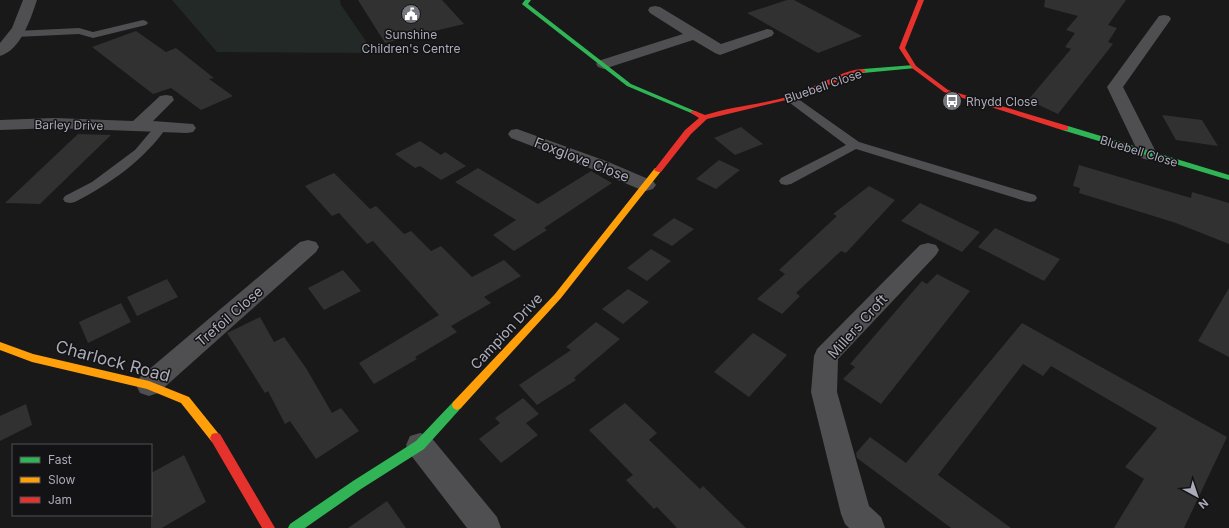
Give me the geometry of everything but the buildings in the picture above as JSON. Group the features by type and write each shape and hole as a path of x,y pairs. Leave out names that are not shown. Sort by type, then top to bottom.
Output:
{"street":[{"path":"0,51 10,43 21,26 30,0"},
{"path":"914,67 902,48 921,0"},
{"path":"527,2 629,85 704,118"},
{"path":"655,10 720,50 768,33"},
{"path":"1148,154 1114,87 1164,19"},
{"path":"604,64 695,34"},
{"name":"Bluebell Close","path":"704,118 723,111 790,98 857,72 914,67 946,91 1229,178"},
{"path":"138,126 166,100"},
{"name":"Campion Drive","path":"294,528 356,485 420,445 558,296 688,132 704,118"},
{"name":"Barley Drive","path":"0,125 54,123 187,128"},
{"name":"Foxglove Close","path":"517,134 599,165 646,185"},
{"name":"Trefoil Close","path":"149,385 308,248"},
{"name":"Millers Croft","path":"870,528 856,514 824,392 826,356 928,250"},
{"name":"Charlock Road","path":"0,346 32,358 149,385 185,400 214,434 269,528"},
{"path":"420,445 486,528"}],"lane":[{"path":"16,34 79,31 93,35 143,24"},
{"path":"790,98 855,145 1030,198"},
{"path":"70,199 97,185 139,153 161,127"},
{"path":"786,181 855,145"}],"shaded area":[{"path":"172,0 340,0 341,5 374,53 217,52"}],"traffic: fast":[{"path":"528,0 525,4 629,85 693,112"},
{"path":"863,71 914,67"},
{"path":"1065,128 1229,178"},
{"path":"294,528 357,485 420,445 457,405"}],"traffic: slow":[{"path":"457,405 558,296 658,170"},
{"path":"0,346 32,358 149,385 185,400 216,438"}],"traffic: jam":[{"path":"921,0 902,48 914,67 946,91 1065,128"},
{"path":"693,112 704,117 786,99 797,96 857,71 863,71"},
{"path":"658,170 688,132 704,117"},
{"path":"216,438 269,528"}],"place":[{"name":"Sunshine Children's Centre","path":"411,14"},
{"name":"Rhydd Close","path":"952,101"}]}
